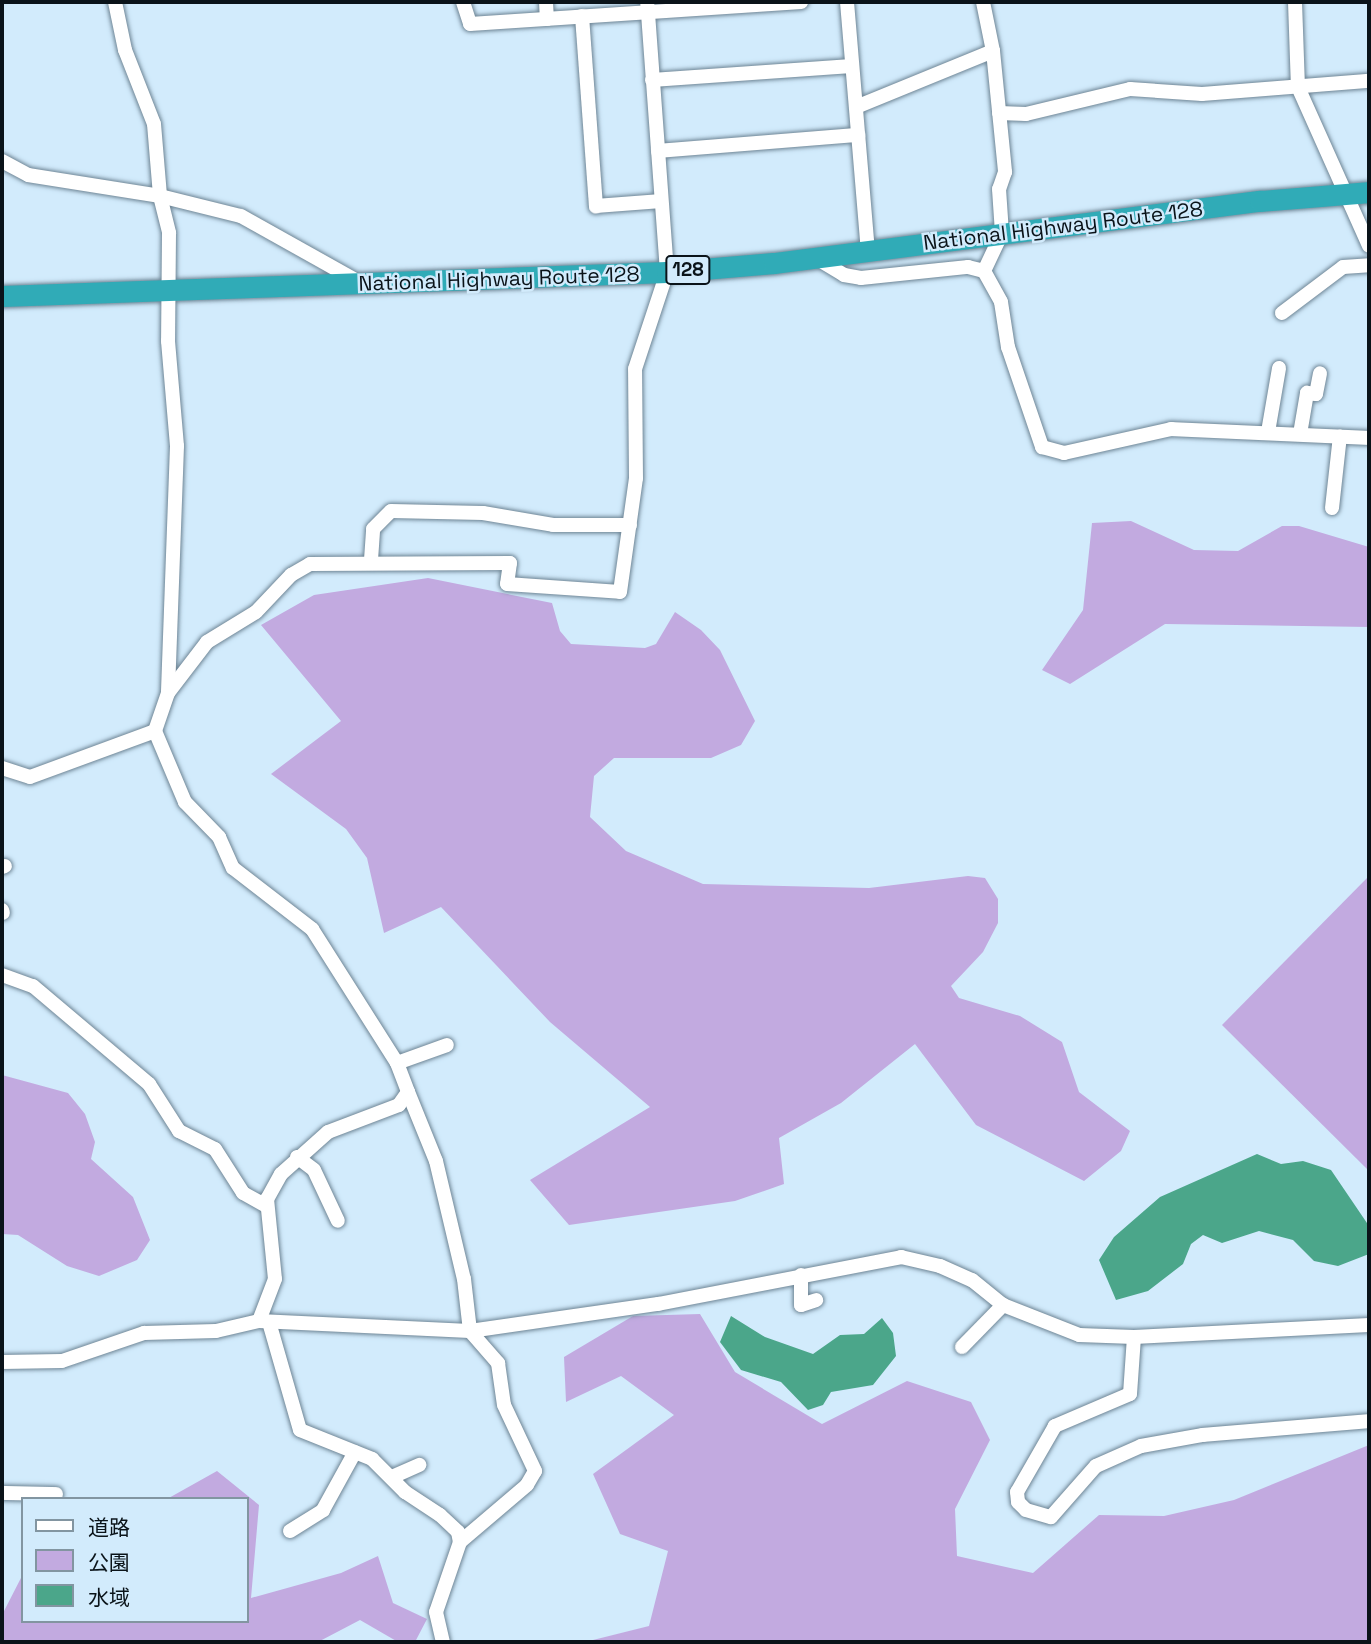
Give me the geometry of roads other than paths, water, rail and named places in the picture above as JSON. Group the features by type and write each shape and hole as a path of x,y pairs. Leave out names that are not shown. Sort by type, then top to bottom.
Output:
{"highway":[{"name":"National Highway Route 128","path":"2,296 667,272 816,258 1002,233 1369,192"}],"street":[{"path":"115,2 125,50 154,124 160,195 169,233 167,341 177,446 168,693 155,732 185,802 219,837 233,868 312,929 397,1063 436,1160 464,1279 470,1331 498,1363 504,1405 535,1471 527,1485 460,1542"},
{"path":"463,2 470,24 582,16 647,7 801,2"},
{"path":"546,2 547,19"},
{"path":"847,2 868,251"},
{"path":"983,2 993,51 1005,172 999,189 1002,233 984,271"},
{"path":"1295,2 1298,87 1369,246"},
{"path":"168,693 207,642 256,612 291,575 310,564 371,560 510,564 507,584 620,592 638,445 635,369 667,272 647,7"},
{"path":"582,16 596,205 662,201"},
{"path":"856,107 993,51"},
{"path":"652,80 852,66"},
{"path":"999,113 1026,114 1130,89 1202,94 1369,80"},
{"path":"658,151 858,135"},
{"path":"2,160 28,174 160,195 241,216 363,285"},
{"path":"816,258 844,275 860,278 968,267 984,271 1001,302 1009,347 1047,451 1064,453 1171,429 1369,438"},
{"path":"1282,313 1343,267 1369,265"},
{"path":"1268,432 1279,368"},
{"path":"1300,433 1307,393 1316,394 1320,373"},
{"path":"1332,508 1340,436"},
{"path":"371,560 373,529 391,511 483,513 553,525 630,524"},
{"path":"2,768 30,777 155,732"},
{"path":"2,975 33,986 149,1084 179,1130 215,1149 243,1193 266,1206"},
{"path":"397,1063 447,1045"},
{"path":"408,1092 399,1105 328,1132 281,1174 266,1206 275,1279 264,1322 300,1430 355,1452 392,1477 458,1532 460,1542 436,1612 443,1642"},
{"path":"297,1157 314,1170 338,1221"},
{"path":"2,1362 62,1361 144,1333 216,1331 264,1322 470,1331 605,1313 901,1257 940,1266 972,1280 1003,1305 1079,1335 1134,1337 1369,1325"},
{"path":"801,1275 801,1306 816,1300"},
{"path":"962,1347 1003,1305"},
{"path":"1134,1337 1130,1394 1055,1426 1017,1492 1018,1502 1026,1510 1051,1517 1096,1466 1141,1446 1203,1435 1369,1421"},
{"path":"290,1531 323,1510 355,1452"},
{"path":"392,1477 419,1465"},
{"path":"5,1498 56,1494"}],"water":[{"path":"1257,1154 1281,1164 1303,1161 1331,1170 1369,1226 1369,1254 1338,1266 1314,1261 1293,1240 1259,1231 1222,1243 1203,1235 1191,1244 1183,1264 1148,1291 1116,1300 1099,1260 1114,1237 1160,1197"},
{"path":"731,1316 765,1337 813,1354 840,1335 864,1334 882,1318 893,1333 896,1356 873,1385 831,1392 823,1405 808,1410 781,1382 741,1370 720,1342"}]}
